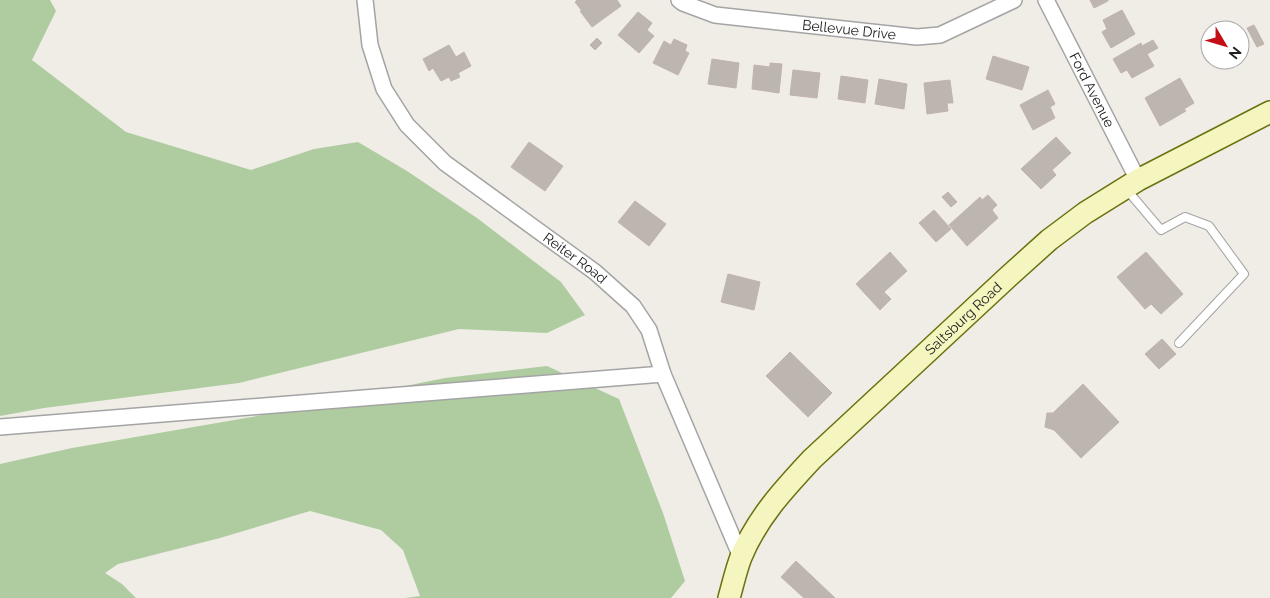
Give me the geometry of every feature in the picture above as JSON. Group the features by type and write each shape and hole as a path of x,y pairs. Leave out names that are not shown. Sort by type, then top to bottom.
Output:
{"main road":[{"name":"Saltsburg Road","path":"731,597 741,557 757,526 770,506 792,480 812,459 1049,240 1085,213 1132,184 1270,112"}],"street":[{"name":"Reiter Road","path":"365,0 370,44 384,89 407,125 445,163 595,272 633,306 649,330 663,374 741,557"},
{"name":"Bellevue Drive","path":"679,0 715,15 917,37 940,35 1014,0"},
{"name":"Ford Avenue","path":"1046,0 1132,184"},
{"path":"0,427 663,374"}],"lane":[{"path":"1132,184 1161,230 1185,217 1209,226 1244,274 1179,344"}],"green space":[{"path":"0,0 50,0 56,11 32,60 126,132 251,170 314,149 358,142 407,171 477,218 561,282 585,315 547,333 459,329 239,383 44,408 0,416"},
{"path":"547,366 619,399 663,513 685,581 671,598 405,598 420,596 403,550 381,530 310,511 220,538 118,564 105,573 122,584 136,598 0,598 0,464 72,448 257,416 445,378"}],"building":[{"path":"577,0 617,0 621,6 592,27 575,2"},
{"path":"1090,0 1108,0 1108,1 1094,8"},
{"path":"1122,10 1135,34 1111,48 1102,32 1107,29 1103,20"},
{"path":"638,12 652,23 647,30 654,36 639,53 618,35"},
{"path":"1254,25 1264,44 1257,47 1250,34 1250,27"},
{"path":"597,38 602,43 595,50 590,45"},
{"path":"674,39 687,45 685,51 689,53 678,75 653,63 664,41 671,45"},
{"path":"1153,40 1158,48 1147,54 1154,66 1132,78 1127,70 1121,73 1113,59 1141,43 1142,46"},
{"path":"449,45 456,57 464,52 471,66 458,73 460,77 451,81 449,77 441,81 433,68 429,71 423,59"},
{"path":"993,56 1029,67 1022,90 986,79"},
{"path":"712,59 739,63 736,88 708,84"},
{"path":"770,63 782,64 779,93 752,89 754,65 770,67"},
{"path":"793,70 820,73 817,98 790,95"},
{"path":"841,76 868,80 865,103 838,99"},
{"path":"1180,78 1194,103 1184,109 1186,111 1160,126 1145,98"},
{"path":"879,79 907,84 904,109 875,104"},
{"path":"950,80 953,103 947,103 948,111 927,114 924,83"},
{"path":"1048,90 1055,104 1050,107 1055,118 1033,130 1020,105"},
{"path":"1056,137 1071,153 1052,170 1056,175 1041,189 1021,169"},
{"path":"529,142 563,166 545,191 511,167"},
{"path":"948,192 957,202 951,207 942,197"},
{"path":"988,195 997,205 992,210 998,218 967,246 949,225 980,197 982,200"},
{"path":"635,201 666,224 649,246 618,222"},
{"path":"934,210 951,229 936,242 919,223"},
{"path":"890,252 907,271 884,292 891,299 880,310 856,284"},
{"path":"1146,252 1183,294 1161,314 1151,304 1145,309 1117,277"},
{"path":"728,274 760,282 754,310 721,302"},
{"path":"1162,339 1176,354 1159,369 1145,354"},
{"path":"790,352 832,393 808,417 766,376"},
{"path":"1083,384 1119,422 1081,458 1054,430 1045,427 1047,413 1053,413"},
{"path":"796,561 835,598 804,598 781,577"}]}
